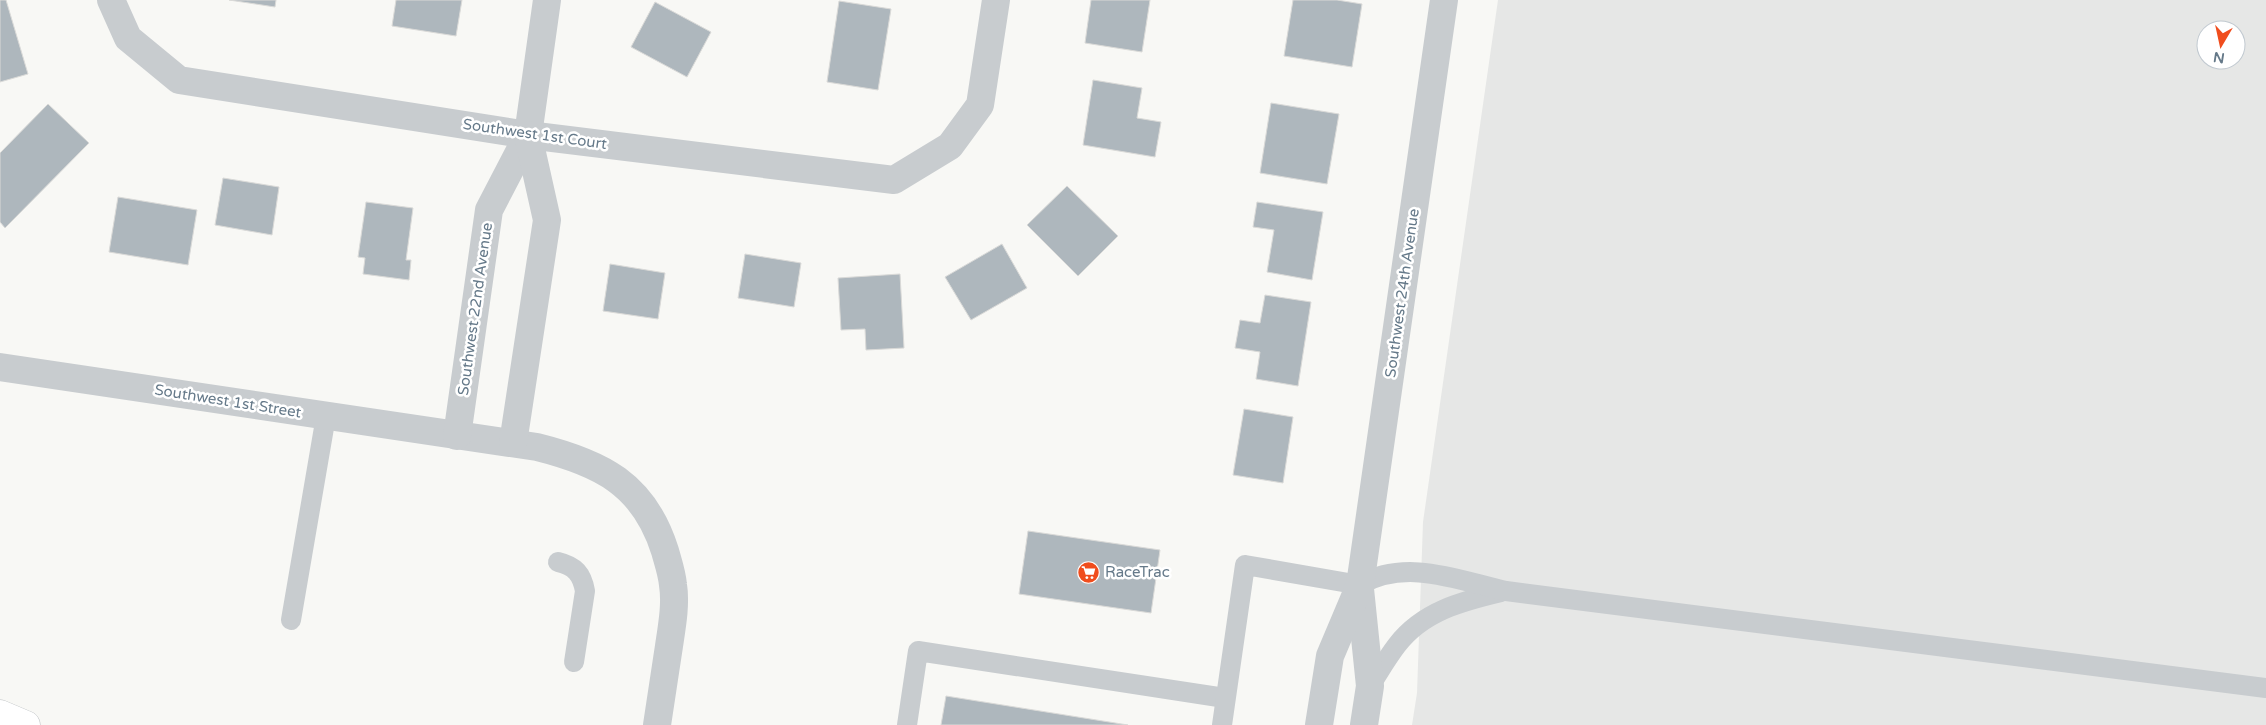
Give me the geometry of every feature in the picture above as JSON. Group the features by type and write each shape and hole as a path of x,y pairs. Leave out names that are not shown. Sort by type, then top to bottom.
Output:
{"highway":[{"path":"0,714 26,725"}],"street":[{"name":"Southwest 1st Court","path":"111,0 128,38 179,80 528,135 894,180 950,146 980,105 996,0"},
{"name":"Southwest 22nd Avenue","path":"457,436 489,210 528,135 547,0"},
{"name":"Southwest 24th Avenue","path":"1364,725 1370,686 1360,585 1444,0"},
{"name":"Southwest 22nd Avenue","path":"513,443 547,220 528,135"},
{"name":"Southwest 1st Street","path":"0,367 457,436"},
{"path":"457,436 513,443 562,453 607,473 625,485 641,501 653,519 662,541 674,586 672,626 657,725"},
{"name":"Southwest 24th Avenue","path":"1319,725 1330,656 1360,585"}],"lane":[{"path":"291,620 326,416"},
{"path":"558,562 574,567 583,581 585,591 574,662"},
{"path":"1222,725 1245,565 1360,585 1395,571 1419,571 1506,591 2266,688"},
{"path":"1370,686 1398,644 1414,627 1439,611 1463,601 1506,591"},
{"path":"907,725 918,651 1225,698"}],"shaded area":[{"path":"1498,0 2266,0 2266,725 1412,725 1417,693 1423,522"}],"building":[{"path":"0,0 6,0 28,74 0,82"},
{"path":"229,0 276,0 275,7"},
{"path":"396,0 462,0 456,36 392,26"},
{"path":"1091,0 1150,0 1142,52 1085,43"},
{"path":"1293,0 1337,0 1362,4 1352,67 1284,56"},
{"path":"839,1 891,9 878,90 827,82"},
{"path":"655,2 711,32 687,77 631,47"},
{"path":"1093,80 1142,88 1137,118 1161,122 1155,157 1083,145"},
{"path":"1271,103 1339,114 1327,184 1260,173"},
{"path":"48,104 89,143 5,228 0,222 0,153"},
{"path":"223,178 279,187 272,235 215,225"},
{"path":"1067,186 1118,236 1078,276 1027,225"},
{"path":"118,197 197,210 188,265 109,252"},
{"path":"366,202 413,208 406,260 411,260 409,280 363,274 365,258 358,257"},
{"path":"1257,202 1323,212 1312,280 1267,272 1274,230 1253,227"},
{"path":"1002,244 1027,288 971,320 945,277"},
{"path":"745,254 801,263 794,307 738,298"},
{"path":"610,264 665,273 658,319 603,311"},
{"path":"900,274 904,348 866,350 865,329 841,330 838,278"},
{"path":"1265,295 1311,302 1298,386 1256,379 1260,352 1235,348 1240,320 1260,323"},
{"path":"1244,409 1293,417 1283,483 1233,475"},
{"name":"RaceTrac","path":"1028,531 1160,550 1151,613 1019,594"},
{"path":"946,696 1128,725 941,725"}],"place":[{"name":"RaceTrac","path":"1089,572"}]}
